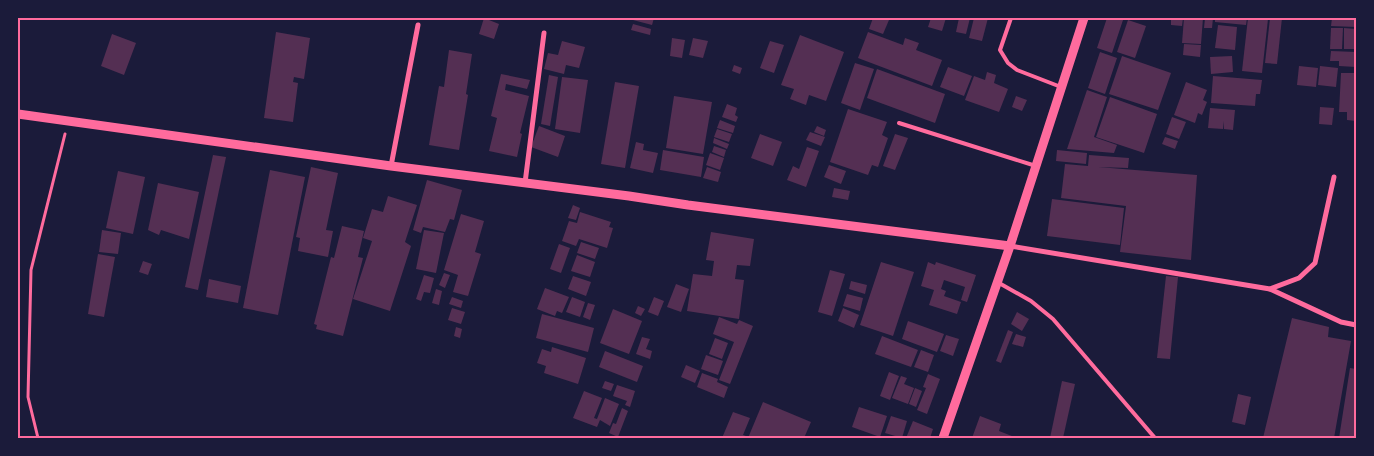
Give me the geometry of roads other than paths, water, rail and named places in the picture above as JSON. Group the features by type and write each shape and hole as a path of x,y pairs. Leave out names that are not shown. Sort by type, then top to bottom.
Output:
{"street":[{"path":"943,438 1010,246 1084,18"},
{"path":"391,166 418,25"},
{"path":"525,184 544,33"},
{"path":"18,114 525,184 1010,246 1270,289 1341,322 1356,325"},
{"path":"1270,289 1299,278 1315,263 1334,177"}],"lane":[{"path":"1011,18 1000,50 1008,63 1017,70 1061,87"},
{"path":"899,123 1036,166"},
{"path":"997,283 1031,301 1052,319 1156,438"}]}
